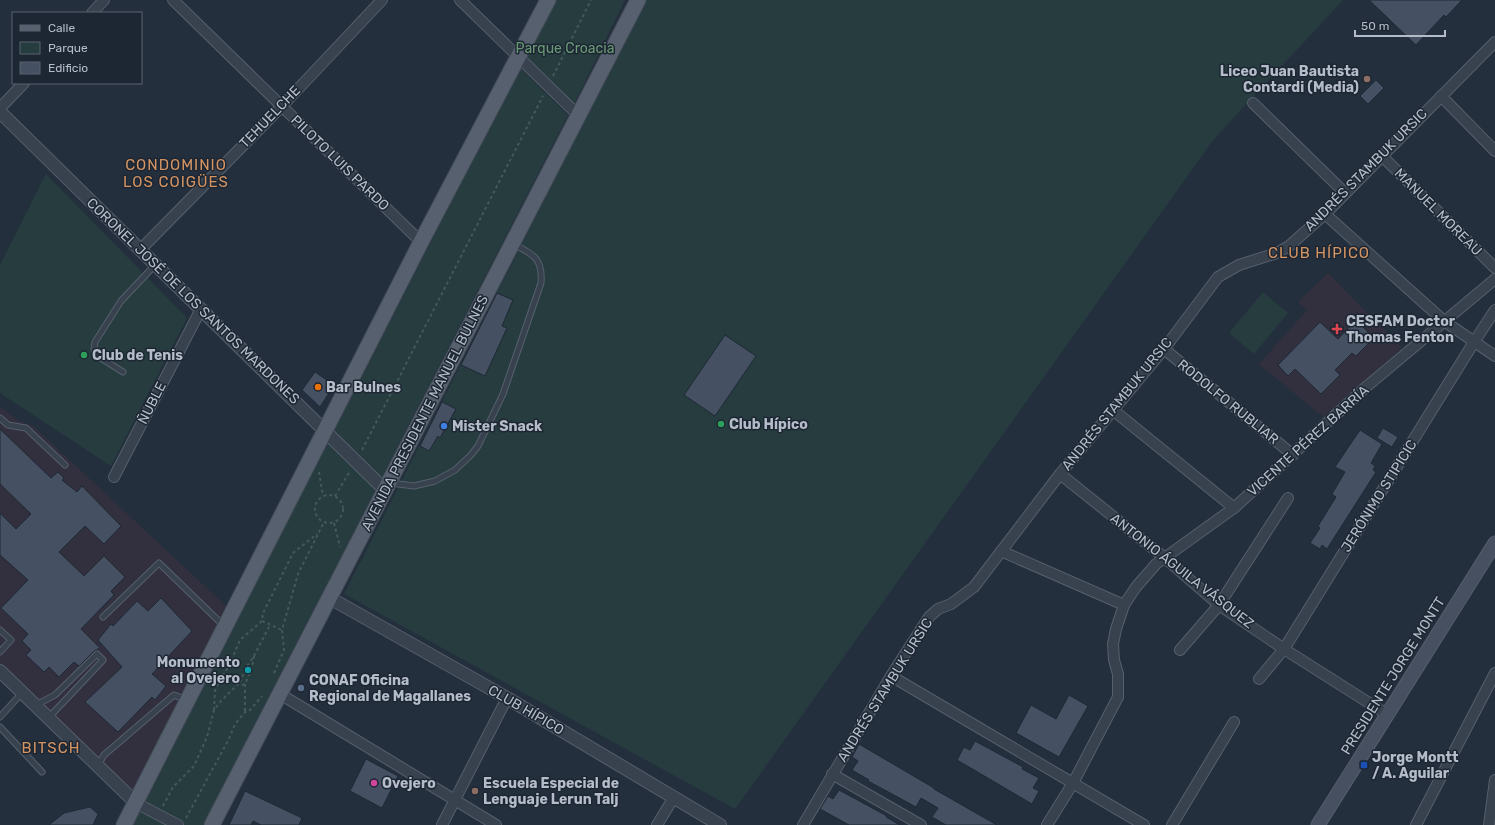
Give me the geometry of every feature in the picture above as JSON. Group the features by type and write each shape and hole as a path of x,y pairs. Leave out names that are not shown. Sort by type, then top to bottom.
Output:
{"main road":[{"path":"124,825 421,242 548,0"},
{"name":"AVENIDA PRESIDENTE MANUEL BULNES","path":"212,825 638,0"},
{"name":"PRESIDENTE JORGE MONTT","path":"1318,825 1495,543"}],"street":[{"path":"93,12 104,0"},
{"name":"PILOTO LUIS PARDO","path":"173,0 421,242"},
{"name":"TEHUELCHE","path":"140,250 282,106 382,0"},
{"path":"460,0 578,115"},
{"name":"ANDRÉS STAMBUK URSIC","path":"803,825 891,676 929,617 938,609 951,604 974,587 1060,474 1164,349 1218,277 1239,265 1277,253 1289,246 1324,214 1495,42"},
{"path":"0,108 23,84"},
{"path":"1441,96 1495,151"},
{"path":"1253,103 1345,193"},
{"name":"CORONEL JOSÉ DE LOS SANTOS MARDONES","path":"0,112 356,461 387,486"},
{"name":"MANUEL MOREAU","path":"1382,156 1495,268"},
{"path":"1324,214 1444,321 1495,356"},
{"name":"VICENTE PÉREZ BARRÍA","path":"1047,825 1073,783 1118,697 1118,674 1114,660 1116,629 1124,605 1136,587 1158,562 1234,508 1366,387 1495,279"},
{"name":"ÑUBLE","path":"114,477 201,309"},
{"name":"JERÓNIMO STIPICIC","path":"1259,679 1284,649 1495,310"},
{"name":"RODOLFO RUBLIAR","path":"1164,349 1293,455"},
{"path":"1113,410 1234,508"},
{"name":"ANTONIO ÁGUILA VÁSQUEZ","path":"1060,474 1165,558 1220,605 1284,649 1388,715"},
{"path":"1180,650 1220,605 1288,498"},
{"path":"1001,551 1124,605"},
{"name":"CLUB HÍPICO","path":"330,598 507,698 720,825"},
{"path":"0,671 136,803 159,816 182,822"},
{"path":"1416,825 1495,673"},
{"path":"891,676 1144,825"},
{"path":"280,694 496,825"},
{"path":"442,825 507,698"},
{"path":"1172,825 1234,722"},
{"path":"832,774 921,825"},
{"path":"1489,825 1495,780"},
{"path":"658,825 674,797"}],"lane":[{"path":"387,486 414,486 435,481 446,476 468,459 483,437 503,394 541,283 541,268 535,257 532,253 512,244"},
{"path":"123,372 96,355 94,349 95,342 121,301 155,265"},
{"path":"0,418 8,425 26,428 65,465"},
{"path":"103,617 159,562 226,627"},
{"path":"0,630 11,640 0,652"},
{"path":"35,705 55,695 97,654 103,660 53,713 52,722"},
{"path":"0,718 23,693"},
{"path":"98,766 104,755 174,695 188,700"},
{"path":"0,727 42,772"}],"path":[{"path":"335,496 356,461 591,0"},
{"path":"311,458 318,467 323,496"},
{"path":"328,494 335,496 341,500 344,508 341,517 334,523 330,524 317,517 315,507 319,498 328,494"},
{"path":"272,678 284,650 282,630 298,574 324,522"},
{"path":"334,523 341,551 347,565"},
{"path":"159,816 173,787 194,766 207,738 214,710 215,691 220,679 229,666 240,640 262,621 263,613 293,553 318,533"},
{"path":"262,621 282,630"},
{"path":"214,710 240,682 247,666 254,656 270,625"},
{"path":"245,712 245,684 252,668 254,656"},
{"path":"240,682 242,685 245,684"},
{"path":"182,822 229,740 235,724 263,695"}],"shaded area":[{"name":"CESFAM Doctor Thomas Fenton","path":"1328,273 1402,348 1323,417 1259,364 1307,310 1298,302"},
{"path":"0,406 18,421 33,426 227,607 133,791 0,663"}],"green space":[{"name":"Parque Croacia","path":"554,0 625,0 574,104 524,57"},
{"name":"Club Hípico","path":"646,0 1343,0 1214,139 735,809 344,594"},
{"path":"520,68 568,115 203,825 132,825"},
{"name":"Club de Tenis","path":"46,174 187,318 111,466 0,393 0,265"},
{"path":"1263,292 1288,313 1254,354 1229,333"}],"building":[{"path":"1369,0 1462,0 1446,17 1444,15 1416,45"},
{"path":"1376,80 1384,88 1368,104 1360,96"},
{"path":"497,293 513,300 502,326 507,328 485,376 461,365"},
{"path":"1356,320 1374,338 1356,356 1352,353 1335,370 1340,375 1321,394 1295,369 1288,376 1278,365 1320,322 1338,339"},
{"path":"725,335 756,356 715,416 684,395"},
{"name":"Bar Bulnes","path":"315,372 334,385 320,407 302,390"},
{"path":"442,402 456,409 440,438 438,436 429,451 420,446"},
{"path":"1383,428 1398,437 1392,447 1377,438"},
{"path":"0,429 51,478 58,472 64,478 62,480 77,492 82,486 121,526 104,544 85,526 59,552 84,576 104,556 125,577 111,591 114,595 81,629 100,648 94,651 79,666 74,662 59,677 49,667 44,672 26,655 31,650 22,641 28,634 1,608 28,580 0,555 0,513 16,529 31,514 0,484"},
{"path":"1360,430 1382,444 1371,463 1375,466 1373,470 1376,472 1327,549 1322,545 1320,549 1310,543 1320,528 1318,526 1336,497 1332,494 1345,472 1335,467"},
{"path":"161,598 192,631 152,674 166,686 155,700 152,697 118,732 85,702 122,667 98,640 111,624 113,626 137,601 148,611"},
{"path":"1069,695 1088,706 1059,757 1016,733 1031,705 1056,719"},
{"path":"975,741 1023,767 1022,769 1039,778 1033,788 1039,791 1032,804 957,760 964,747 970,750"},
{"path":"859,744 997,825 946,825 932,817 938,808 921,798 916,807 868,781 869,780 852,770 858,761 852,757"},
{"name":"Ovejero","path":"366,759 398,776 382,808 350,791"},
{"path":"839,790 887,816 886,817 900,825 849,825 820,809 828,796 833,799"},
{"path":"245,791 302,818 299,825 261,825 253,821 251,825 229,825"},
{"path":"90,807 98,814 93,825 49,825 64,813"}],"place":[{"name":"Liceo Juan Bautista Contardi (Media)","path":"1367,79"},
{"name":"CESFAM Doctor Thomas Fenton","path":"1337,329"},
{"name":"Club de Tenis","path":"84,355"},
{"name":"Bar Bulnes","path":"318,387"},
{"name":"Club Hípico","path":"721,424"},
{"name":"Mister Snack","path":"444,426"},
{"name":"Monumento al Ovejero","path":"248,670"},
{"name":"CONAF Oficina Regional de Magallanes","path":"301,688"},
{"name":"Jorge Montt / A. Aguilar","path":"1364,765"},
{"name":"Ovejero","path":"374,783"},
{"name":"Escuela Especial de Lenguaje Lerun Talj","path":"475,791"}],"district":[{"name":"CONDOMINIO LOS COIGÜES","path":"176,174"},
{"name":"CLUB HÍPICO","path":"1319,253"},
{"name":"BITSCH","path":"51,748"}]}
